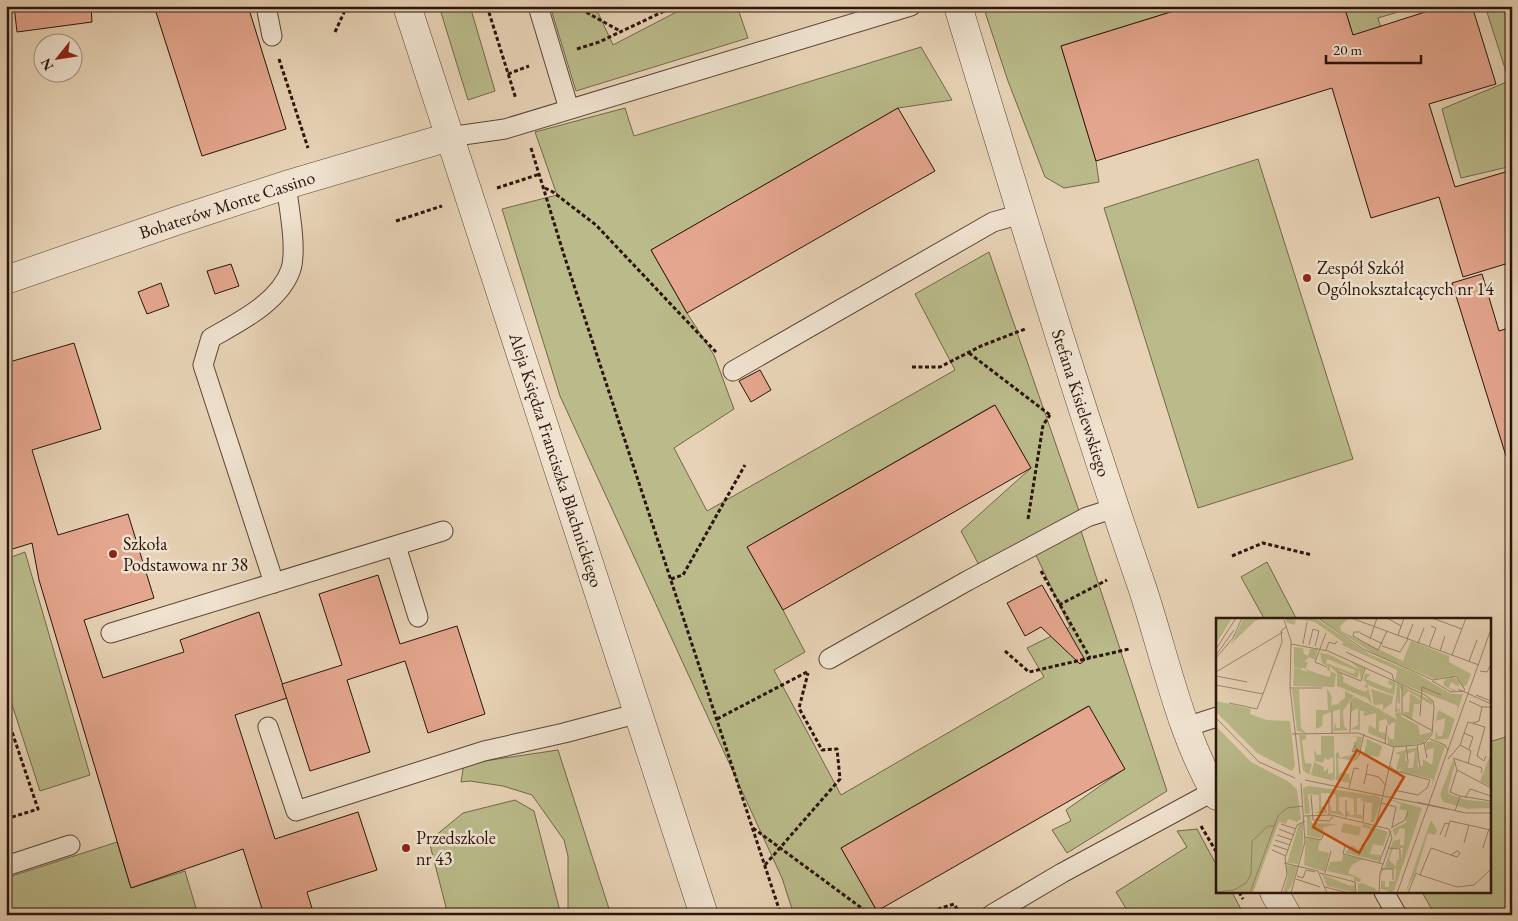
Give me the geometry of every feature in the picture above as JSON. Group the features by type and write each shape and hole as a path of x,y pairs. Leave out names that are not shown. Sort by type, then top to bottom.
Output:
{"street":[{"name":"Aleja Księdza Franciszka Blachnickiego","path":"407,6 704,915"},
{"name":"Stefana Kisielewskiego","path":"958,6 1020,214 1149,607 1186,727 1196,757 1215,793"},
{"name":"Bohaterów Monte Cassino","path":"6,280 286,185 449,137"},
{"path":"1275,894 1287,915"}],"lane":[{"path":"266,6 272,36"},
{"path":"538,6 569,109"},
{"path":"449,137 505,129 911,6"},
{"path":"274,583 203,365 211,338 244,319 280,291 291,268 293,237 286,185"},
{"path":"733,370 993,222 1020,214"},
{"path":"829,659 1087,517 1115,508"},
{"path":"111,633 443,532"},
{"path":"396,546 418,617"},
{"path":"268,727 296,812 484,751 564,733 639,713"},
{"path":"1186,727 1216,717"},
{"path":"991,915 1062,873 1215,793"},
{"path":"6,866 70,845"},
{"path":"1385,894 1397,915"}],"path":[{"path":"334,32 347,6"},
{"path":"487,6 564,255 781,915"},
{"path":"575,6 621,31"},
{"path":"508,74 599,42 675,6"},
{"path":"287,85 309,151"},
{"path":"544,188 554,192 606,235 733,370"},
{"path":"912,367 940,367 1027,328"},
{"path":"969,353 1050,415"},
{"path":"1055,414 1050,415 1043,425 1026,550 1090,658"},
{"path":"671,579 683,575 745,465"},
{"path":"1232,556 1262,543 1312,555"},
{"path":"1059,605 1108,580"},
{"path":"1005,650 1029,672 1130,649"},
{"path":"717,719 809,671 800,708 822,750 837,749 840,779 765,866"},
{"path":"6,714 38,809 6,819"},
{"path":"1189,806 1216,851"},
{"path":"753,828 871,915"},
{"path":"919,915 954,904 961,915"}],"green space":[{"path":"439,6 470,6 495,91 468,100"},
{"path":"550,6 595,6 613,45 688,6 737,6 748,38 576,91"},
{"path":"983,6 1190,6 1061,46 1096,161 1099,182 1064,188 1045,177 1008,81"},
{"path":"1344,6 1418,6 1378,18 1386,45 1358,53"},
{"path":"1485,6 1512,6 1512,166 1461,178 1442,109 1509,81"},
{"path":"921,47 952,100 898,108 651,250 687,313 714,355 734,409 674,448 707,511 955,370 915,294 989,252 1079,511 980,567 961,531 1031,468 994,405 747,547 805,652 774,670 841,795 1044,677 1027,648 1070,627 1035,553 1081,531 1167,791 1067,853 1052,830 1071,821 1066,810 1124,769 1088,706 841,848 879,915 794,915 782,878 560,396 502,209 557,195 535,132 625,108 634,136"},
{"path":"1258,159 1353,459 1198,508 1104,208"},
{"path":"25,552 90,775 40,791 6,686 6,603 11,601 6,585 6,559"},
{"path":"1267,562 1296,618 1264,618 1241,577"},
{"path":"1512,735 1512,915 1435,915 1423,894 1490,894 1490,742"},
{"path":"558,750 611,915 568,915 568,856 564,840 532,795 503,786 470,781 461,782 464,764"},
{"path":"515,800 534,811 561,915 448,915 429,841 463,813"},
{"path":"1197,829 1216,864 1216,894 1233,894 1244,915 1130,915 1116,892 1187,847 1177,831"},
{"path":"117,842 131,888 185,871 198,915 6,915 6,878"}],"building":[{"path":"14,6 91,6 92,22 17,32"},
{"path":"154,6 248,6 286,129 202,156"},
{"path":"1190,6 1344,6 1353,35 1444,6 1472,6 1496,84 1429,104 1455,187 1512,170 1512,262 1463,277 1439,197 1371,218 1332,88 1096,161 1061,46"},
{"path":"898,108 935,171 687,313 651,250"},
{"path":"231,264 239,286 215,294 207,271"},
{"path":"1482,274 1499,331 1512,327 1512,455 1506,456 1452,283"},
{"path":"161,283 169,306 147,314 138,292"},
{"path":"74,343 101,429 32,450 58,535 128,514 154,598 84,620 103,678 184,652 180,640 259,612 287,698 235,715 275,839 358,812 377,870 307,892 314,915 264,915 243,849 131,888 39,580 32,543 6,551 6,363"},
{"path":"760,370 771,390 751,402 739,381"},
{"path":"995,405 1031,468 783,610 747,547"},
{"path":"378,575 400,644 457,626 485,714 428,733 405,661 347,680 370,752 310,771 282,684 342,665 319,594"},
{"path":"1042,585 1085,660 1080,664 1041,627 1025,636 1007,603"},
{"path":"1089,706 1125,769 877,911 841,848"}],"place":[{"name":"Zespół Szkół Ogólnokształcących nr 14","path":"1307,278"},
{"name":"Szkoła Podstawowa nr 38","path":"113,554"},
{"name":"Przedszkole nr 43","path":"406,848"}]}
